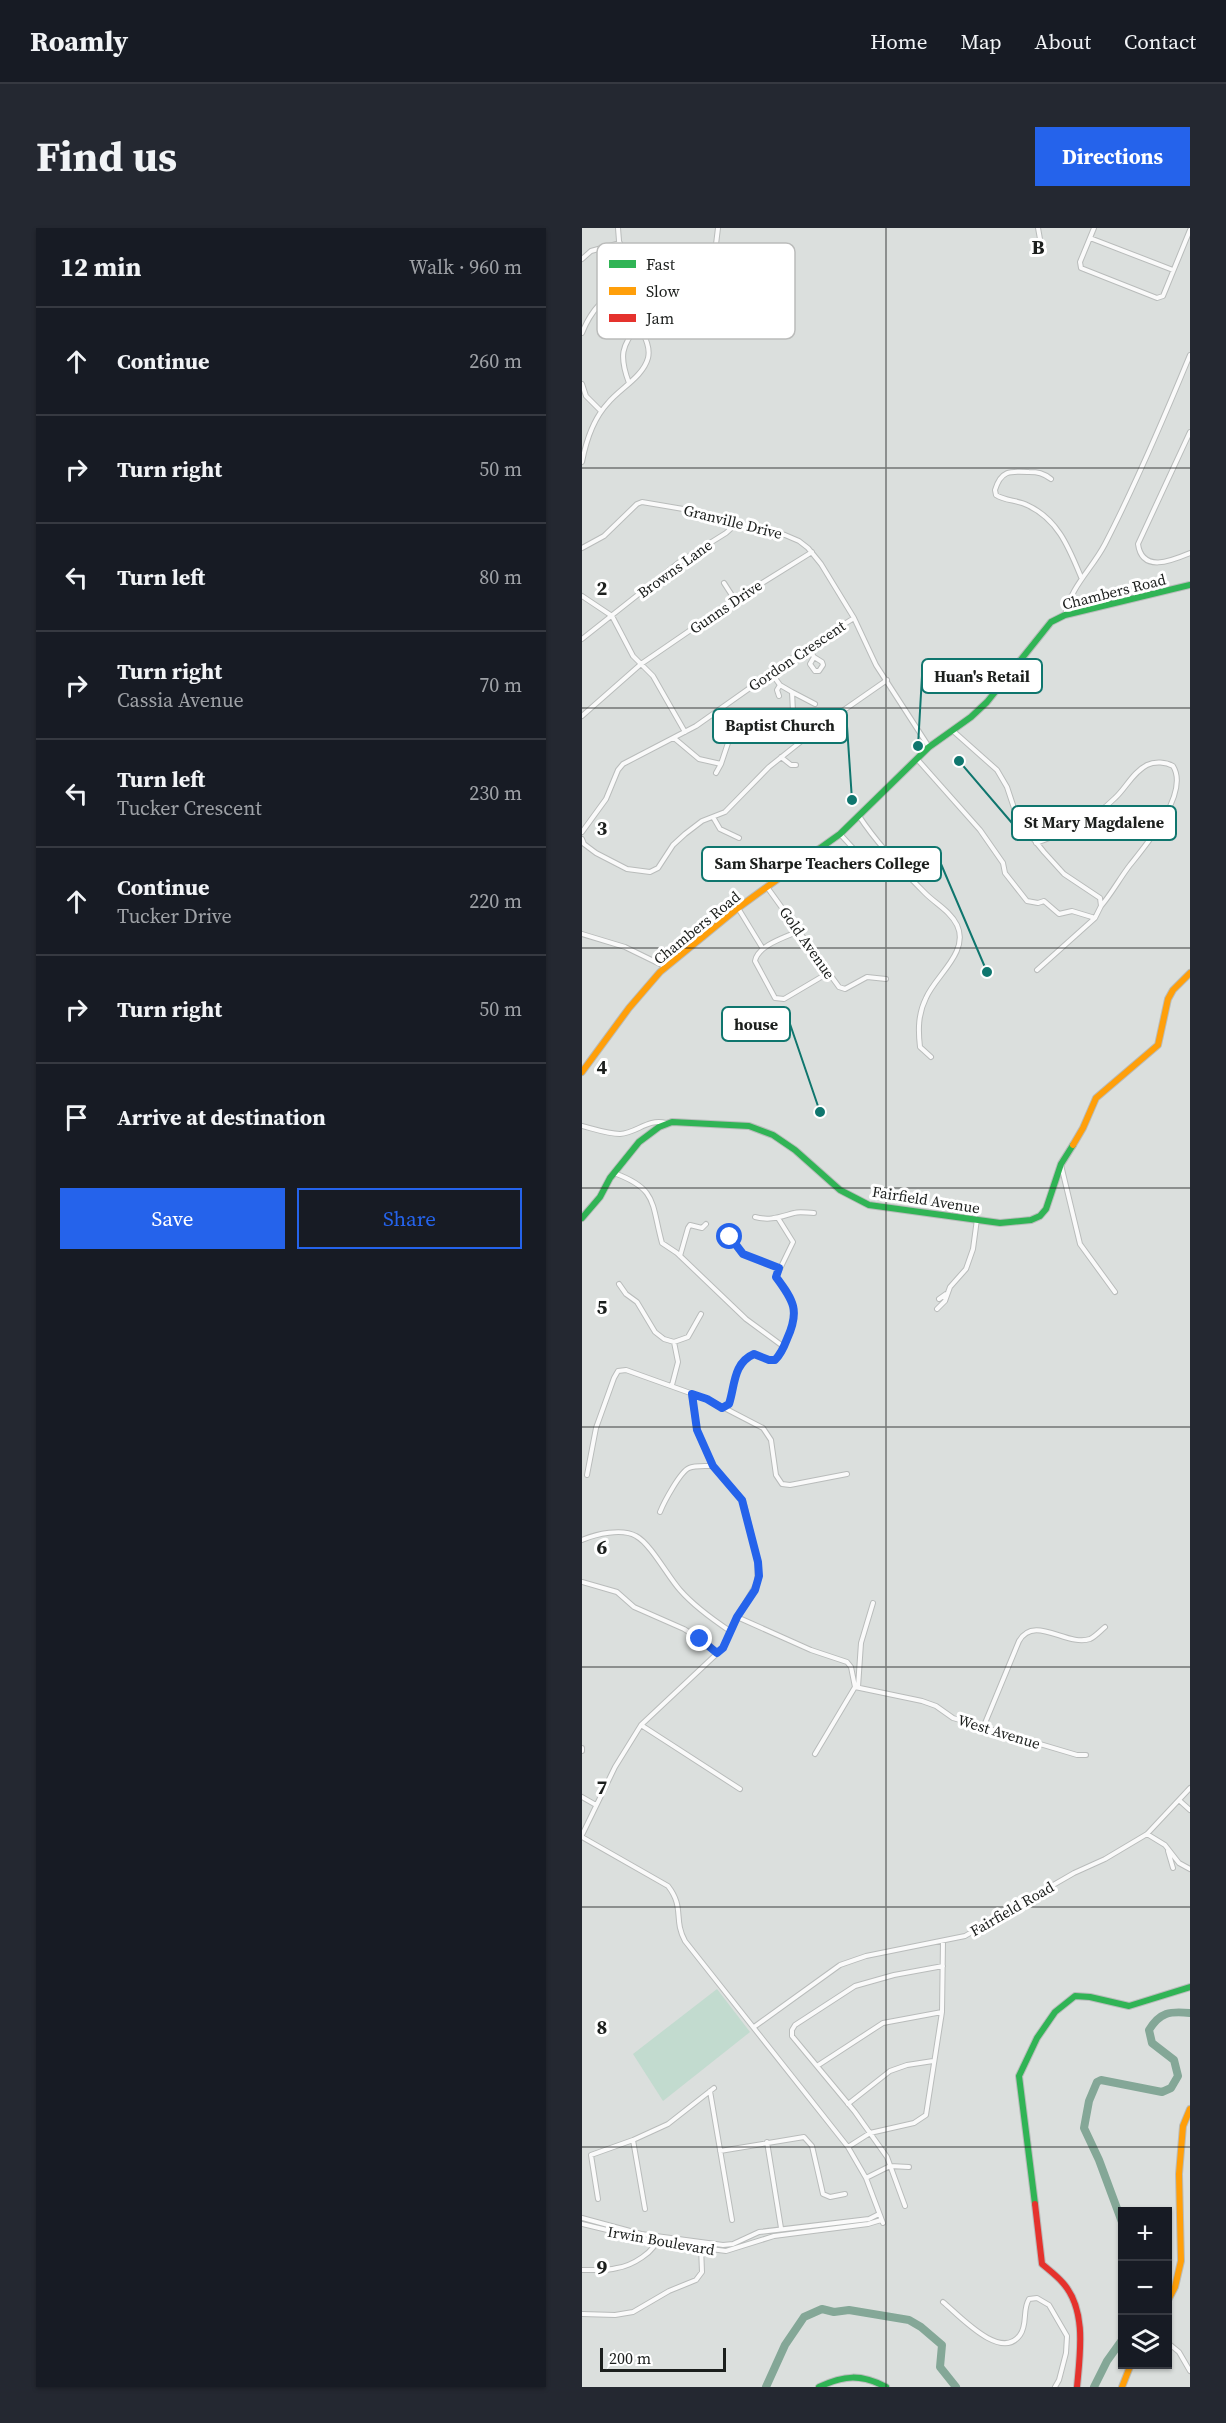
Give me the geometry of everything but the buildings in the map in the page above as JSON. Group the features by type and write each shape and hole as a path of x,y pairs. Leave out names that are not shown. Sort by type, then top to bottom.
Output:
{"street":[{"path":"618,228 620,243"},
{"path":"716,243 718,228"},
{"path":"1037,250 1040,239 1038,228"},
{"path":"1094,228 1080,262 1081,268 1157,298 1163,296 1190,230"},
{"path":"1090,238 1173,270"},
{"path":"582,259 591,251 597,249"},
{"path":"582,333 597,305"},
{"path":"627,339 622,358 629,383"},
{"path":"582,462 583,448 601,411 648,360 646,339"},
{"path":"1065,615 1070,597 1104,547 1190,355"},
{"path":"582,384 586,396 601,411"},
{"path":"1190,432 1138,544 1142,556 1152,563 1190,553"},
{"path":"1051,479 1042,472 1014,470 1002,476 994,490 996,495 1002,498 1026,504 1055,526 1067,543 1082,578"},
{"name":"Granville Drive","path":"582,548 604,536 637,504 642,502 689,510 785,535 799,541 812,552 854,618 876,665 929,747"},
{"name":"Browns Lane","path":"582,639 686,557 726,533 738,523"},
{"name":"Gunns Drive","path":"582,717 641,664 735,600 812,552"},
{"path":"724,583 735,600"},
{"name":"Chambers Road","path":"582,1072 629,1008 666,967 738,908 840,834 929,747 971,717 987,702 1051,622 1065,615 1190,585"},
{"path":"582,596 612,616 633,656 653,676 685,732"},
{"name":"Gordon Crescent","path":"582,832 606,799 618,770 623,764 685,732 854,618"},
{"path":"808,647 814,657"},
{"path":"771,674 780,685 814,704"},
{"path":"582,839 584,844 613,863 627,869 650,872 658,868 673,845 685,834 702,821 725,812 781,757 887,680"},
{"path":"779,696 777,690 780,685"},
{"path":"791,716 793,712 792,693"},
{"path":"716,774 730,737 738,732 732,723 733,720"},
{"path":"952,730 997,770 1007,787 1018,820 1036,843 1064,874 1100,898 1101,906"},
{"path":"674,738 699,759 721,764"},
{"path":"781,757 791,765 796,765"},
{"path":"916,759 980,830 1003,863 1005,873 1027,901 1038,903 1044,901 1059,914 1072,911 1095,918"},
{"path":"1036,843 1072,830 1093,817 1116,798 1137,773 1147,765 1159,762 1168,764 1182,774"},
{"path":"859,816 917,885 949,914 959,928 961,936 958,949 926,996 919,1019 920,1047 931,1057"},
{"path":"713,818 720,829 739,838"},
{"path":"840,834 863,859 856,864"},
{"path":"1037,970 1095,918 1130,865 1156,840"},
{"name":"Gold Avenue","path":"767,887 839,987 845,989 867,977 886,979"},
{"path":"738,908 763,949"},
{"path":"799,931 763,949 756,956 755,962 775,998 784,999 828,973"},
{"path":"582,934 625,947 666,967"},
{"name":"Fairfield Avenue","path":"666,1123 749,1126 782,1141 840,1190 869,1205 1000,1223 1031,1220 1040,1216 1051,1199 1061,1164 1083,1128 1096,1098 1158,1045 1168,999 1173,990 1190,974"},
{"path":"582,1126 620,1134 637,1130 651,1122 666,1123"},
{"path":"582,1218 600,1197 614,1173 639,1142 666,1123"},
{"path":"1061,1164 1080,1244 1115,1292"},
{"path":"614,1173 633,1181 650,1194 662,1243 680,1256 746,1319 784,1347"},
{"path":"755,1217 766,1220 797,1212 814,1213"},
{"path":"722,1408 729,1404 734,1378 744,1360 754,1354 775,1360 784,1347 795,1318 789,1295 776,1277 793,1242 778,1218"},
{"path":"939,1299 947,1294 966,1269 971,1258 977,1219"},
{"path":"680,1256 690,1225 702,1228 706,1224"},
{"path":"726,1230 743,1254 779,1268"},
{"path":"619,1284 626,1294 637,1302 655,1332 664,1339 674,1342 690,1334 701,1314"},
{"path":"937,1309 945,1301 947,1294"},
{"path":"672,1385 678,1362 674,1342"},
{"path":"587,1475 596,1428 615,1374 626,1370 707,1399 763,1428 768,1433 776,1475 782,1484 790,1485 848,1474"},
{"path":"692,1394 697,1430 713,1466 742,1500 758,1562 759,1576 755,1590 737,1617 725,1644 641,1725 626,1747 582,1836 668,1886 678,1899 679,1929 685,1941 848,2147 866,2178 879,2214"},
{"path":"660,1512 687,1470 693,1467 713,1466"},
{"path":"582,1540 613,1533 626,1533 638,1537 679,1590 712,1620 730,1631"},
{"path":"582,1582 617,1592 634,1607 684,1629 717,1653"},
{"path":"815,1754 856,1687 861,1643 873,1603"},
{"path":"737,1617 804,1647 847,1662 851,1667 856,1687"},
{"path":"983,1728 1019,1641 1027,1632 1036,1630 1086,1640 1105,1627"},
{"name":"West Avenue","path":"856,1687 922,1701 936,1706 950,1717 983,1728 1077,1755 1086,1755"},
{"path":"641,1725 740,1789"},
{"name":"Fairfield Road","path":"754,2027 840,1965 866,1956 964,1936 1074,1873 1105,1859 1148,1834 1190,1788"},
{"path":"582,1797 596,1805"},
{"path":"1180,1801 1190,1810"},
{"path":"1148,1834 1165,1845 1173,1868"},
{"path":"1168,1851 1179,1863 1190,1869"},
{"path":"848,2147 870,2133 914,2122 926,2115 942,2012 943,1941"},
{"path":"905,2206 887,2157 848,2104 792,2036 792,2030 795,2025 855,1986 894,1975 943,1966"},
{"path":"1077,2387 1081,2346 1076,2304 1064,2284 1042,2264 1036,2197 1019,2076 1037,2038 1055,2012 1075,1996 1129,2006 1190,1987"},
{"path":"817,2066 883,2023 942,2012"},
{"path":"848,2104 890,2071 907,2065 933,2061"},
{"path":"598,2199 591,2155 668,2124 712,2090 732,2220"},
{"path":"1172,2293 1182,2271 1178,2192 1182,2133 1186,2113 1190,2109"},
{"path":"720,2151 804,2137 813,2146 823,2194 830,2197 844,2194"},
{"path":"633,2140 645,2210"},
{"path":"767,2142 781,2228"},
{"path":"866,2178 890,2166 909,2167"},
{"name":"Irwin Boulevard","path":"582,2218 610,2227 658,2236 702,2246 726,2252 774,2236 882,2222 879,2214 868,2219 781,2228 759,2232 723,2245 702,2246 657,2242 582,2224"},
{"path":"828,2223 829,2229"},
{"path":"773,2230 774,2236"},
{"path":"582,2270 620,2268 649,2252 657,2242 658,2236"},
{"path":"744,2239 746,2244"},
{"path":"582,2314 633,2312 669,2291 696,2280 702,2272 702,2246"},
{"path":"943,2302 983,2337 998,2342 1012,2341 1019,2337 1023,2330 1025,2305 1029,2300 1037,2298 1049,2305 1063,2327 1067,2344 1059,2380 1055,2387"},
{"path":"1172,2347 1179,2352 1190,2371"},
{"path":"1122,2387 1129,2369"},
{"path":"819,2387 840,2377 855,2375 875,2380 886,2387"}],"green space":[{"path":"717,1989 750,2032 663,2101 633,2054"}],"waterway":[{"path":"1118,2211 1084,2128 1089,2101 1097,2082 1101,2080 1162,2092 1171,2088 1178,2076 1174,2060 1152,2043 1149,2030 1157,2019 1166,2014 1190,2013"},
{"path":"766,2387 785,2345 804,2317 822,2309 834,2312 849,2310 909,2320 942,2345 940,2367 956,2387"},
{"path":"1094,2387 1118,2346"}],"traffic: fast":[{"path":"819,849 840,834 929,747 971,717 987,702 1051,622 1065,615 1190,585"},
{"path":"582,1218 600,1197 610,1178 639,1142 659,1127 672,1122 749,1126 773,1135 795,1150 840,1190 869,1205 1000,1223 1031,1220 1040,1216 1046,1209 1061,1164 1073,1145"},
{"path":"1035,2204 1019,2076 1037,2038 1055,2012 1075,1996 1129,2006 1190,1987"},
{"path":"819,2387 845,2378 860,2378 886,2387"}],"traffic: slow":[{"path":"582,1072 629,1008 660,972 738,908 819,849"},
{"path":"1073,1145 1096,1098 1158,1045 1168,999 1173,990 1190,973"},
{"path":"1172,2293 1181,2261 1179,2174 1183,2126 1190,2109"},
{"path":"1122,2387 1129,2369"}],"traffic: jam":[{"path":"1035,2204 1042,2264 1061,2280 1071,2294 1079,2319 1080,2347 1077,2387"}],"place":[{"name":"Huan's Retail","path":"918,746"},
{"name":"St Mary Magdalene","path":"959,761"},
{"name":"Baptist Church","path":"852,800"},
{"name":"Sam Sharpe Teachers College","path":"987,972"},
{"name":"house","path":"820,1112"}],"route":[{"path":"700,1639 717,1653 723,1648 737,1617 755,1590 759,1576 747,1513 736,1490 713,1466 697,1430 692,1394 707,1399 722,1408 725,1407 729,1404 734,1378 744,1360 754,1354 775,1360 784,1347 795,1318 789,1295 776,1277 779,1268 743,1254 730,1237"}]}
